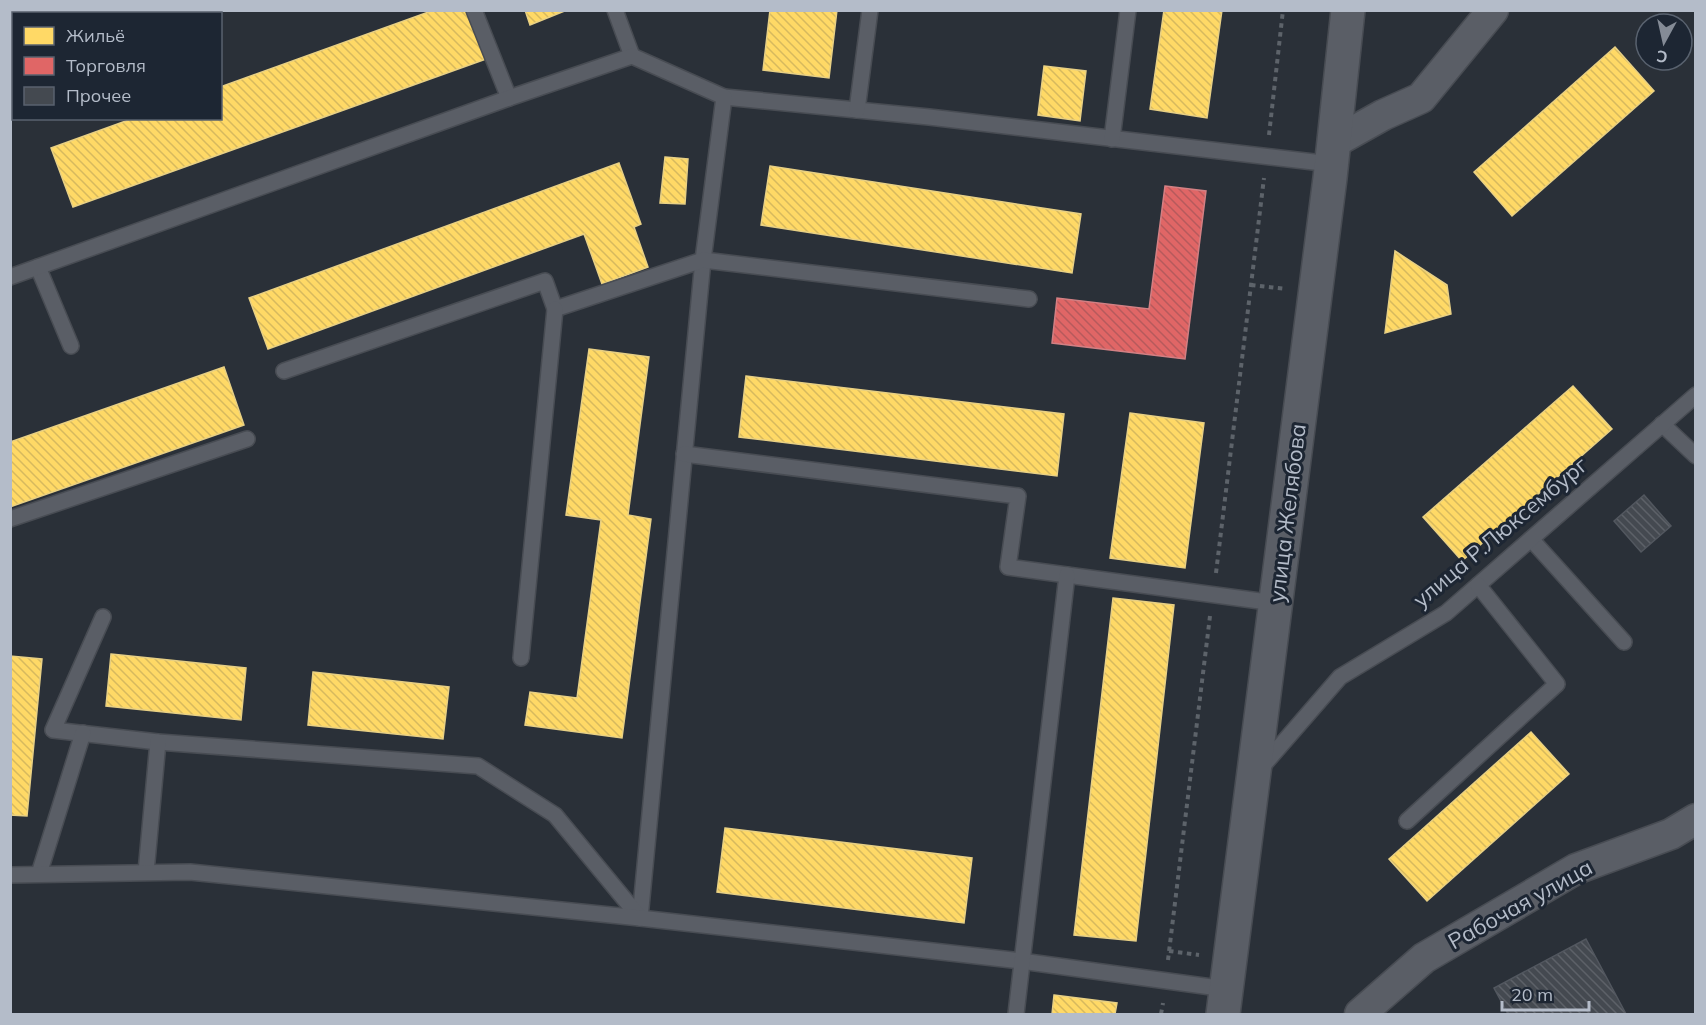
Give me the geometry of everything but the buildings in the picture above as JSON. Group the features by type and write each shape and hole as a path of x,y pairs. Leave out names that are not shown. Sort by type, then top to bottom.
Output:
{"street":[{"name":"улица Желябова","path":"1225,1002 1332,154 1348,10"},
{"path":"1332,154 1383,115 1421,98 1493,10"},
{"name":"Рабочая улица","path":"1360,1014 1424,958 1576,869 1671,834 1695,819"}],"lane":[{"path":"474,10 509,98"},
{"path":"615,10 632,56"},
{"path":"857,110 870,10"},
{"path":"1112,139 1128,10"},
{"path":"10,277 632,56 724,97 1267,157 1332,154"},
{"path":"640,918 703,260 724,97"},
{"path":"555,309 703,260 1029,299"},
{"path":"38,267 71,346"},
{"path":"284,371 546,281 555,309 521,658"},
{"name":"улица Р.Люксембург","path":"1255,774 1341,677 1446,613 1695,394"},
{"path":"1662,424 1695,456"},
{"path":"10,519 247,439"},
{"path":"684,454 1018,496 1008,567 1275,603"},
{"path":"1531,539 1624,642"},
{"path":"1016,1014 1067,575"},
{"path":"1407,821 1557,684 1478,585"},
{"path":"103,617 52,730 158,742 478,766 555,815 640,918"},
{"path":"39,874 83,734"},
{"path":"146,872 158,742"},
{"path":"10,875 190,872 640,918 1022,961 1165,980 1225,1002"}],"path":[{"path":"1161,1014 1267,157 1282,10"}]}
